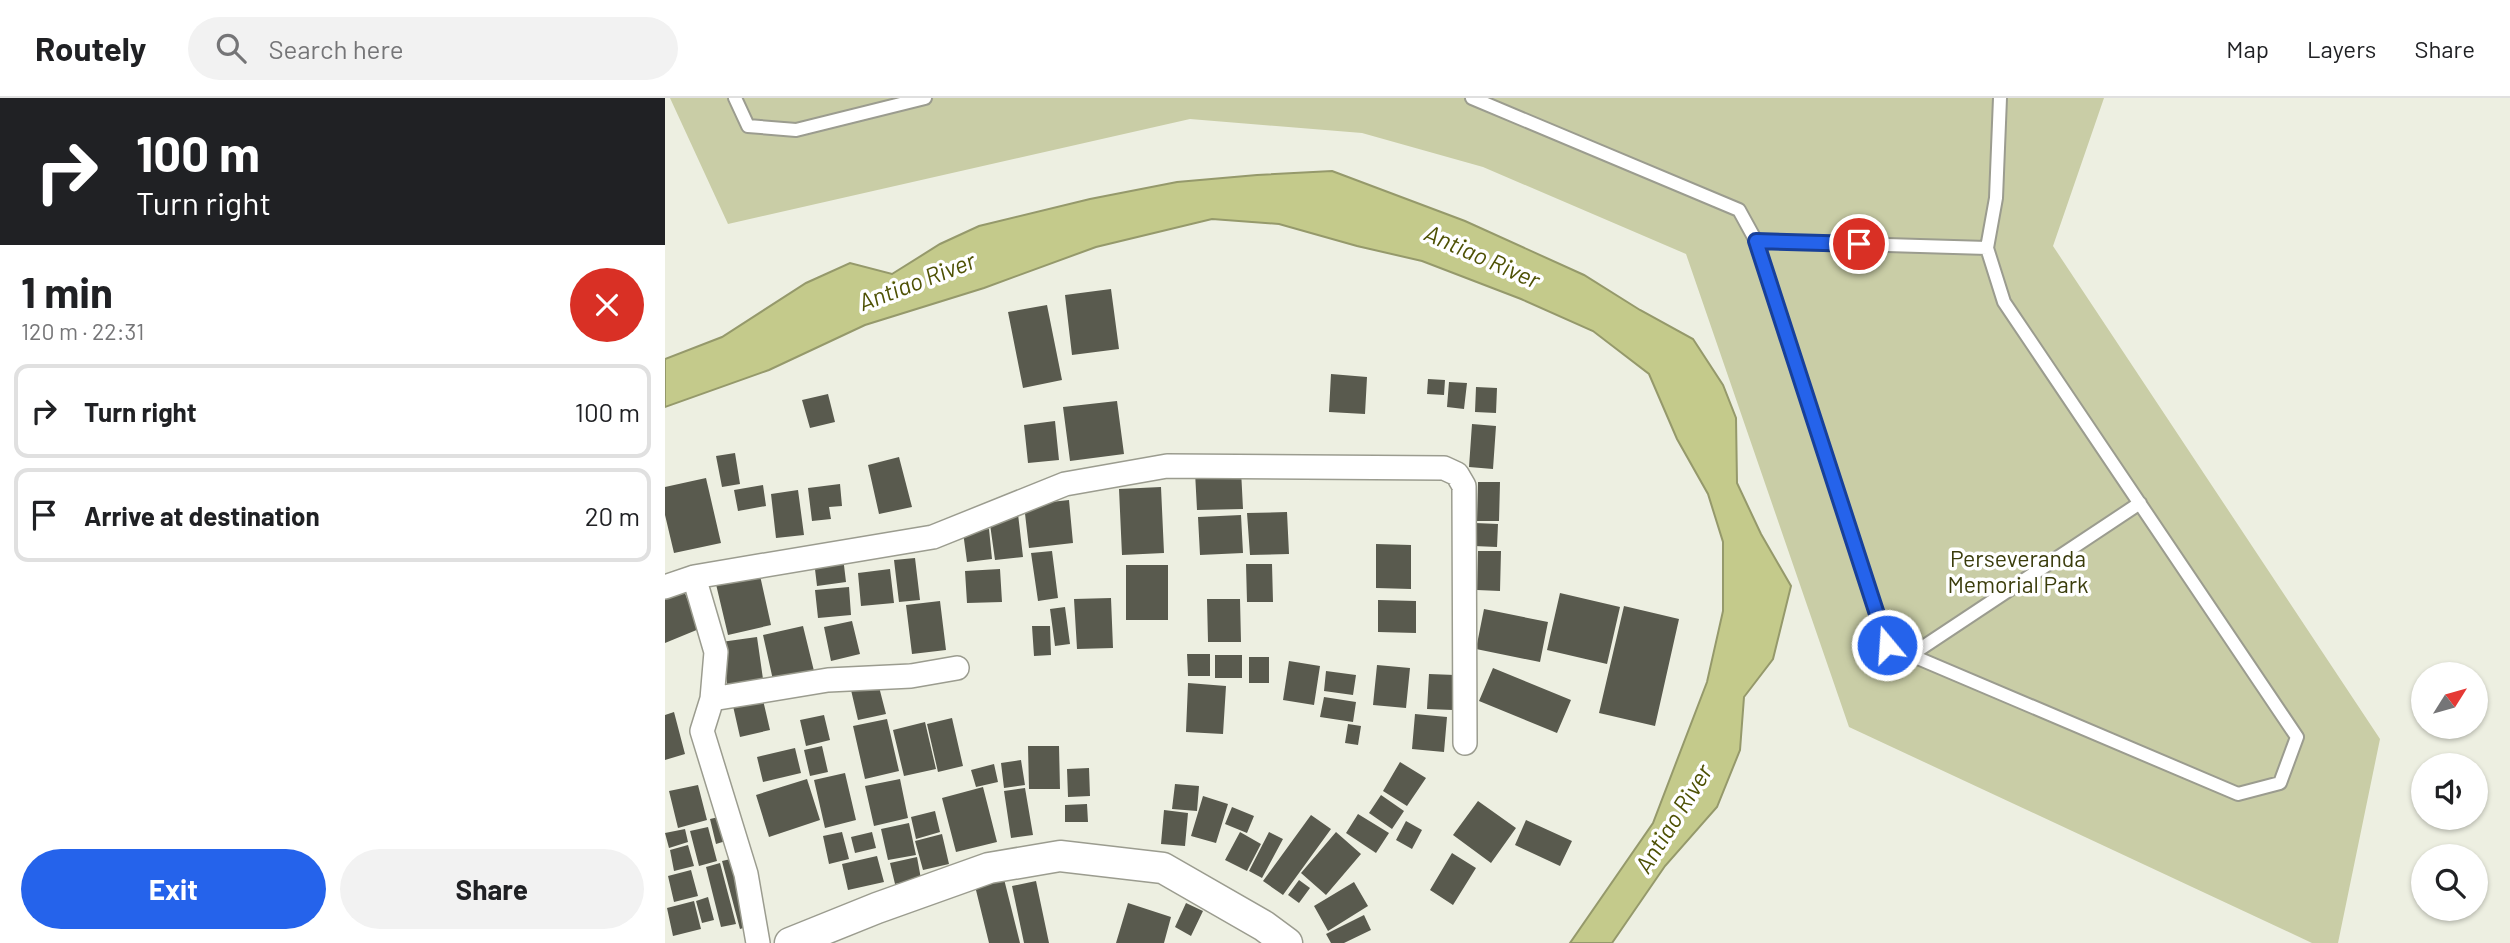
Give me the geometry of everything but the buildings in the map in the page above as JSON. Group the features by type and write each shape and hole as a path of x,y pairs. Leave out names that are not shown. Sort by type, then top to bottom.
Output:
{"street":[{"path":"665,587 694,577 933,537 1065,484 1167,466 1444,468 1457,474 1464,486 1465,743"},
{"path":"694,577 716,652 712,699 702,731 746,874 758,943"},
{"path":"712,699 828,680 911,676 957,668"},
{"path":"790,943 877,908 989,869 1060,856 1163,868 1263,926 1287,943"}],"lane":[{"path":"734,98 748,125 796,130 923,98"},
{"path":"1472,98 1739,210 1756,241 1887,645 2238,794 2280,783 2297,737 2004,302 1987,248 1996,198 2000,98"},
{"path":"1756,241 1987,248"},
{"path":"1910,655 2140,503"}],"green space":[{"name":"Perseveranda Memorial Park","path":"670,98 2104,98 2053,246 2380,739 2338,943 2312,943 1849,727 1686,254 1483,167 1362,133 1190,119 728,224"}],"water":[{"name":"Antiao River","path":"1332,171 1465,221 1584,275 1693,339 1723,385 1736,418 1737,483 1761,534 1791,586 1773,659 1744,697 1740,750 1717,807 1665,866 1612,943 1570,943 1653,823 1707,682 1723,611 1723,542 1708,494 1677,439 1649,374 1593,331 1521,299 1422,261 1279,224 1212,219 1096,247 984,288 865,325 769,370 665,407 665,359 722,337 806,283 850,263 892,274 940,244 979,226 1090,199 1177,182"}],"route":[{"path":"1859,244 1756,241 1887,645"}]}
